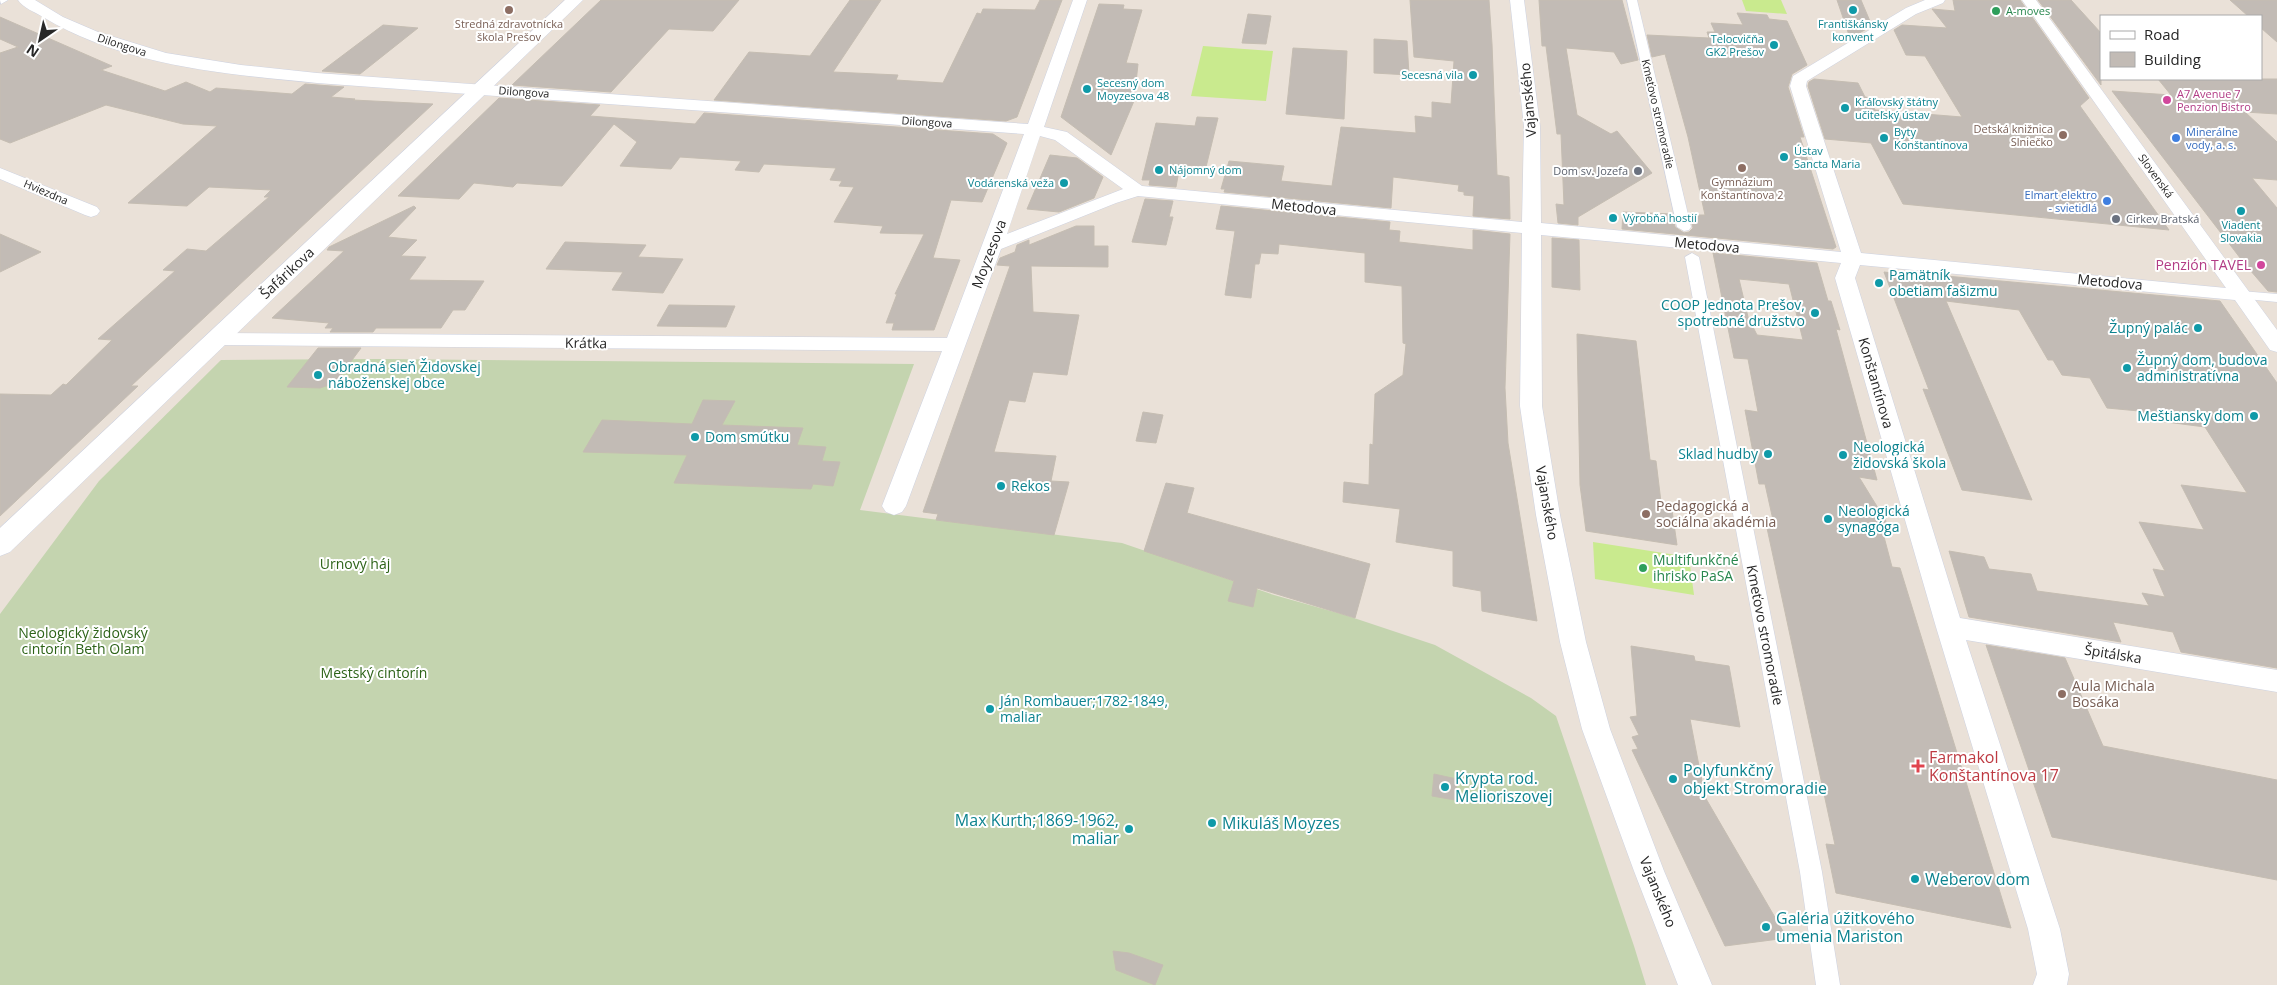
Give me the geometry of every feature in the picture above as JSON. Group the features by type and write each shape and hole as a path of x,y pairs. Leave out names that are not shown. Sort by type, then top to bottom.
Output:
{"street":[{"name":"Dilongova","path":"25,0 44,13 104,40 177,60 279,74 1035,130 1061,136 1137,191"},
{"name":"Šafárikova","path":"0,545 575,0"},
{"name":"Moyzesova","path":"894,506 993,246 1080,0"},
{"name":"Vajanského","path":"1517,0 1532,126 1531,406 1546,505 1573,642 1596,729 1649,872 1695,985"},
{"name":"Kmeťovo stromoradie","path":"1632,0 1684,227"},
{"path":"1853,258 1798,86 1799,79 1911,11 1938,0"},
{"name":"Slovenská","path":"2030,2 2277,345"},
{"name":"Hviezdna","path":"0,173 91,211"},
{"name":"Metodova","path":"1137,191 2277,298"},
{"path":"993,246 1110,198 1137,191"},
{"name":"Kmeťovo stromoradie","path":"1692,257 1811,872 1828,985"},
{"name":"Konštantínova","path":"1853,258 1845,278 1949,627 2044,929 2053,974 2050,985"},
{"name":"Krátka","path":"218,338 954,345"},
{"name":"Špitálska","path":"1949,627 2277,681"}],"green space":[{"path":"1742,0 1781,0 1787,14 1746,11"},
{"path":"1203,46 1273,51 1266,101 1191,96"},
{"name":"Mestský cintorín","path":"379,359 914,364 860,510 1122,543 1274,595 1345,615 1435,645 1531,698 1556,716 1646,985 0,985 0,614 99,481 221,360"},
{"name":"Multifunkčné ihrisko PaSA","path":"1593,542 1689,557 1694,595 1595,579"}],"building":[{"path":"601,0 739,0 713,31 669,29 611,92 512,85"},
{"path":"850,0 881,0 833,72 898,75 896,80 943,83 977,13 981,14 983,9 1035,10 1040,0 1062,0 1017,117 1006,121 714,100 749,52 810,56"},
{"path":"1410,0 1489,0 1497,175 1509,177 1510,219 1473,216 1474,196 1464,195 1464,192 1458,191 1459,185 1393,177 1391,208 1224,192 1225,189 1221,189 1229,161 1284,166 1281,181 1332,186 1341,127 1416,133 1415,116 1432,118 1432,102 1451,104 1454,61 1414,57"},
{"path":"1539,0 1622,0 1638,60 1621,64 1614,52 1566,48 1577,115 1611,134 1617,131 1652,173 1578,217 1578,225 1558,223 1556,204 1564,205 1561,134 1557,134 1546,46 1542,46"},
{"name":"Františkánsky konvent","path":"1837,0 1861,0 1872,26 1850,38"},
{"path":"1953,0 2020,0 2089,98 2080,106 2169,230 1903,204 1871,143 1825,139 1808,86 1809,82 1814,79 1858,83 1865,97 1870,98 1875,110 1962,117 1925,56 1906,55 1894,30 1902,25 1947,28 1932,9 1955,11"},
{"path":"2038,0 2071,0 2100,32 2101,85"},
{"path":"2230,0 2277,0 2277,42 2262,29 2262,15 2247,15"},
{"path":"1099,4 1124,5 1123,9 1142,10 1126,63 1138,64 1134,101 1111,155 1061,117"},
{"name":"Gymnázium Konštantínova 2","path":"1737,13 1767,15 1769,19 1787,21 1807,65 1792,74 1788,87 1804,137 1800,137 1836,247 1833,249 1622,229 1623,212 1672,214 1675,227 1684,233 1689,232 1693,228 1690,215 1705,215 1688,137 1665,54 1652,57 1647,35 1709,38 1707,32 1715,32 1711,23 1743,25"},
{"path":"1248,14 1271,16 1266,44 1242,43"},
{"path":"0,17 112,66 101,70 165,91 186,82 210,92 216,88 292,94 305,84 344,87 331,97 433,104 131,386 138,386 0,516 0,394 51,395 63,384 66,385 112,340 98,339 175,271 163,270 187,249 206,251 269,197 264,197 271,190 209,187 187,206 128,203 217,126 183,124 106,105 10,143 0,139 0,53 18,47 0,39"},
{"path":"383,25 418,28 360,74 322,71"},
{"path":"1374,39 1407,41 1409,75 1374,73"},
{"path":"1293,48 1347,51 1344,119 1286,114"},
{"path":"2277,79 2277,114 2245,112 2277,142 2277,180 2252,178 2277,208 2277,292 2268,291 2244,263 2112,91 2171,95 2159,80"},
{"path":"499,98 600,105 590,116 695,124 704,113 993,134 1007,143 982,202 951,200 933,258 960,260 934,330 892,330 894,323 886,323 897,294 895,294 924,234 880,233 883,226 834,222 854,187 839,186 842,181 830,180 836,168 764,164 759,172 735,170 741,161 680,157 671,169 620,166 637,142 614,124 562,186 517,183 513,187 474,183 459,199 398,196"},
{"path":"1197,117 1218,118 1206,167 1180,165 1176,187 1149,185 1150,180 1142,180 1156,123 1195,126"},
{"path":"1050,155 1077,158 1103,177 1094,198 1059,212 1027,209"},
{"path":"1145,199 1173,201 1169,217 1173,217 1166,245 1132,242"},
{"path":"414,206 416,208 388,237 417,240 401,256 426,257 409,280 484,281 465,310 453,310 441,328 376,328 373,332 330,332 333,328 325,328 329,323 272,318 344,251 327,250 329,247"},
{"path":"1221,206 1390,222 1389,230 1400,231 1399,242 1473,250 1473,230 1510,234 1505,388 1508,443 1537,621 1482,611 1481,591 1453,586 1453,551 1396,542 1400,509 1343,502 1344,482 1369,485 1370,444 1373,445 1375,394 1403,375 1406,344 1403,343 1402,286 1365,282 1365,253 1279,244 1278,254 1261,253 1259,264 1255,264 1251,298 1225,295 1235,231 1216,229"},
{"path":"1076,226 1094,226 1094,246 1108,246 1108,267 1031,266 1033,312 1079,315 1067,375 1033,372 1025,402 1009,400 994,452 1056,456 1051,481 1069,482 1054,535 936,520 938,514 923,512 1010,266 997,265 1000,258 1015,252 1017,245 1029,240 1029,245"},
{"path":"0,234 41,252 0,272"},
{"path":"1552,238 1579,240 1580,290 1552,287"},
{"path":"565,242 646,245 638,257 683,259 663,293 612,290 623,272 546,269"},
{"path":"1713,253 1817,263 1828,301 1831,301 1840,330 1836,329 1877,480 1859,477 1886,521 1883,533 1892,567 1900,568 2011,928 1836,893 1826,844 1835,845 1767,528 1775,529 1765,484 1759,484 1745,410 1758,412 1748,359 1734,358","holes":["1739,279 1789,284 1803,340 1757,335 1748,317"]},
{"path":"1884,272 2220,301 2277,383 2277,668 2181,652 2173,632 2113,622 2121,642 1969,617 1949,551 1984,557 1989,569 2031,574 2037,591 2149,606 2142,593 2165,597 2153,569 2165,571 2139,522 2204,530 2181,485 2247,493 2205,427 2143,419 2139,411 2107,408 2090,378 2062,375 2053,360 2048,360 2019,310 1946,301 2032,500 1962,490 1923,389 1929,390"},
{"path":"669,305 735,306 726,327 657,326"},
{"path":"1577,334 1636,341 1650,460 1656,461 1661,502 1671,503 1677,545 1586,531 1580,485"},
{"name":"Obradná sieň Židovskej náboženskej obce","path":"318,348 361,348 335,383 320,388 287,387"},
{"name":"Dom smútku","path":"703,400 735,401 722,425 803,428 797,445 826,447 822,461 840,462 833,486 813,484 811,489 674,483 687,455 583,452 602,420 692,424"},
{"path":"1143,412 1163,415 1156,443 1136,441"},
{"path":"1166,483 1194,488 1187,513 1370,564 1355,618 1257,588 1253,607 1228,601 1234,581 1144,551"},
{"path":"1986,645 2065,658 2103,746 2277,780 2277,880 2052,837"},
{"name":"Polyfunkčný objekt Stromoradie","path":"1631,646 1694,656 1695,661 1729,666 1740,727 1690,719 1705,797 1787,938 1725,946 1632,750 1638,749 1632,737 1639,735 1630,717 1637,716"},
{"name":"Krypta rod. Melioriszovej","path":"1434,774 1457,779 1455,800 1432,796"},
{"path":"1113,951 1129,953 1163,965 1155,985 1116,970"}],"place":[{"name":"Stredná zdravotnícka škola Prešov","path":"509,10"},
{"name":"Františkánsky konvent","path":"1853,10"},
{"name":"A-moves","path":"1996,11"},
{"name":"Telocvičňa GK2 Prešov","path":"1774,45"},
{"name":"Secesná vila","path":"1473,75"},
{"name":"Secesný dom Moyzesova 48","path":"1087,89"},
{"name":"A7 Avenue 7 Penzion Bistro","path":"2167,100"},
{"name":"Kráľovský štátny učiteľský ústav","path":"1845,108"},
{"name":"Detská knižnica Slniečko","path":"2063,135"},
{"name":"Byty Konštantínova","path":"1884,138"},
{"name":"Minerálne vody, a. s.","path":"2176,138"},
{"name":"Ústav Sancta Maria","path":"1784,157"},
{"name":"Gymnázium Konštantínova 2","path":"1742,168"},
{"name":"Nájomný dom","path":"1159,170"},
{"name":"Dom sv. Jozefa","path":"1638,171"},
{"name":"Vodárenská veža","path":"1064,183"},
{"name":"Elmart elektro - svietidlá","path":"2107,201"},
{"name":"Viadent Slovakia","path":"2241,211"},
{"name":"Výrobňa hostií","path":"1613,218"},
{"name":"Cirkev Bratská","path":"2116,219"},
{"name":"Penzión TAVEL","path":"2261,265"},
{"name":"Pamätník obetiam fašizmu","path":"1879,283"},
{"name":"COOP Jednota Prešov, spotrebné družstvo","path":"1815,313"},
{"name":"Župný palác","path":"2198,328"},
{"name":"Župný dom, budova administratívna","path":"2127,368"},
{"name":"Obradná sieň Židovskej náboženskej obce","path":"318,375"},
{"name":"Meštiansky dom","path":"2254,416"},
{"name":"Dom smútku","path":"695,437"},
{"name":"Sklad hudby","path":"1768,454"},
{"name":"Neologická židovská škola","path":"1843,455"},
{"name":"Rekos","path":"1001,486"},
{"name":"Pedagogická a sociálna akadémia","path":"1646,514"},
{"name":"Neologická synagóga","path":"1828,519"},
{"name":"Multifunkčné ihrisko PaSA","path":"1643,568"},
{"name":"Aula Michala Bosáka","path":"2062,694"},
{"name":"Ján Rombauer;1782-1849, maliar","path":"990,709"},
{"name":"Farmakol Konštantínova 17","path":"1918,766"},
{"name":"Polyfunkčný objekt Stromoradie","path":"1673,779"},
{"name":"Krypta rod. Melioriszovej","path":"1445,787"},
{"name":"Mikuláš Moyzes","path":"1212,823"},
{"name":"Max Kurth;1869-1962, maliar","path":"1129,829"},
{"name":"Weberov dom","path":"1915,879"},
{"name":"Galéria úžitkového umenia Mariston","path":"1766,927"}],"park label":[{"name":"Urnový háj","path":"355,564"},
{"name":"Neologický židovský cintorín Beth Olam","path":"83,642"}]}
